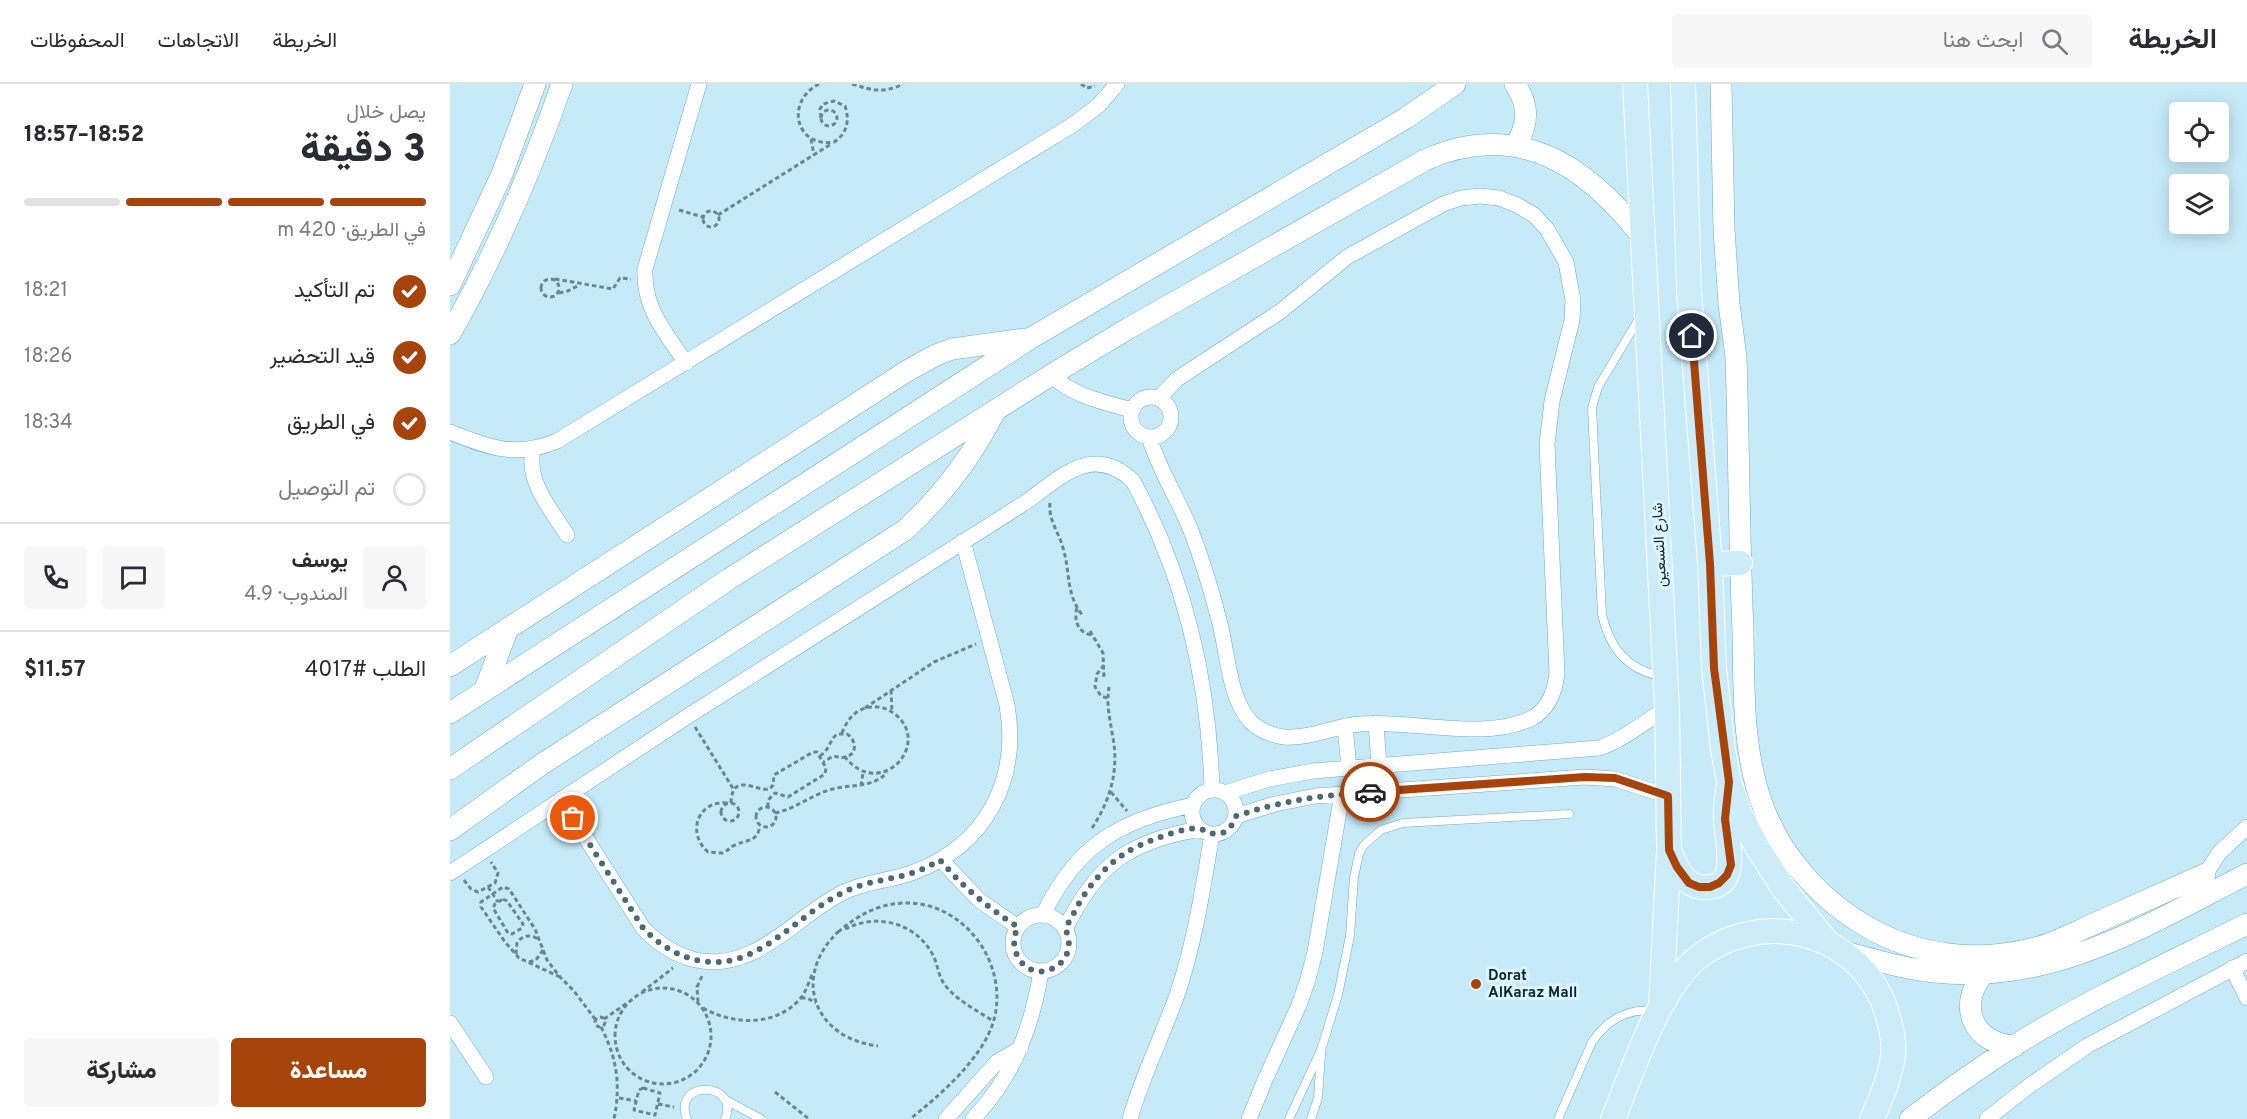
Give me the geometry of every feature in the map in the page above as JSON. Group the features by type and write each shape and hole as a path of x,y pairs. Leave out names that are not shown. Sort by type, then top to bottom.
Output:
{"main road":[{"name":"شارع التسعين","path":"1635,84 1667,708 1669,850 1660,1008"},
{"path":"1683,84 1689,291 1710,564 1714,668 1729,782 1741,816 1772,872 1834,946 1856,962 1877,988 1890,1020 1893,1053 1887,1086 1872,1119"},
{"path":"1710,564 1740,564"},
{"path":"1669,850 1682,875 1689,883 1699,887 1710,887 1719,883 1727,875 1731,865 1725,819 1729,782"},
{"path":"1613,1119 1660,1008 1673,986 1696,960 1725,941 1758,931 1793,931 1834,946"}],"street":[{"path":"450,285 502,174 535,84"},
{"path":"450,334 481,277 511,213 562,84"},
{"path":"686,363 655,316 644,284 645,269 698,84"},
{"path":"450,432 508,451 533,450 557,441 1074,124 1099,105 1117,84"},
{"path":"450,713 1031,338 1406,118 1455,84"},
{"path":"1515,84 1522,94 1527,120 1516,145"},
{"path":"1721,84 1724,229 1736,357 1745,702 1750,755 1761,801 1779,840 1800,870 1829,900 1862,924 1880,934 1916,948 1955,955 1993,955 2051,943 2205,874"},
{"path":"450,769 729,579 1051,375 1129,328 1425,160 1443,152 1471,145 1499,143 1539,152 1581,176 1615,205 1643,237"},
{"path":"1149,437 1190,528 1201,559 1219,620 1236,699 1243,713 1254,725 1267,733 1282,737 1376,723 1457,729 1500,726 1533,717 1544,709 1551,699 1556,686 1547,444 1552,401 1572,320 1573,300 1566,262 1547,229 1533,215 1499,198 1480,196 1461,198 1443,204 1347,257 1281,310 1177,380 1159,398"},
{"path":"450,666 907,371 936,355 952,350 1031,338"},
{"path":"1051,375 1066,388 1132,410"},
{"path":"1151,396 1159,398 1172,412 1167,430 1159,436 1149,437 1140,434 1134,428 1131,419 1132,410 1143,398 1151,396"},
{"path":"450,830 542,764 905,530 936,500 962,467 994,412"},
{"path":"533,450 532,476 567,535"},
{"path":"453,871 688,716 1023,504 1072,470 1084,464 1098,463 1111,465 1123,471 1133,481 1170,564 1184,601 1194,638 1219,791 1232,799 1236,807 1236,816 1233,824 1220,834 1206,831 1162,836 1144,843 1119,858 1097,878 1065,929"},
{"path":"561,799 643,928 655,941 670,951 703,962 721,962 754,952 828,900 847,890 911,874 940,860 956,849 983,822 1001,789 1008,769 1011,748 1008,705 963,541"},
{"path":"485,689 508,628"},
{"path":"1130,1119 1138,1090 1187,963 1202,896 1206,831 1192,814 1193,805 1204,792 1219,791 1291,774 1599,748 1624,737 1667,708"},
{"path":"1376,723 1379,766"},
{"path":"1345,726 1348,768"},
{"path":"1236,816 1295,799 1341,794 1600,777 1630,783 1668,796"},
{"path":"1250,1119 1264,1080 1299,1005 1308,979 1315,952 1341,794"},
{"path":"1043,915 1064,877 1078,861 1112,833 1142,818 1193,805"},
{"path":"2194,901 2205,874 2219,853 2247,827"},
{"path":"940,860 965,888 1018,927"},
{"path":"1834,946 1911,969 1947,973 1983,974 2034,968 2083,954 2247,873"},
{"path":"1043,915 1060,922 1068,937 1067,954 1056,966 1041,971 1032,969 1018,959 1013,943 1018,927 1025,921 1043,915"},
{"path":"1911,1119 1966,1078 2015,1046 2099,998 2247,924"},
{"path":"1987,1119 2029,1086 2087,1046 2247,961"},
{"path":"2232,968 2247,998"},
{"path":"973,1119 998,1090 1021,1048 1041,971"},
{"path":"1983,974 1972,989 1971,1017 1988,1039 1996,1043 2015,1046"},
{"path":"450,1023 486,1077"},
{"path":"946,1119 998,1062 1021,1048"}],"lane":[{"path":"1647,306 1598,387 1591,418 1602,614 1605,630 1612,645 1622,657 1635,667 1650,674 1665,677"},
{"path":"1289,1119 1321,1050 1345,966 1350,936 1355,865 1364,845 1372,836 1392,825 1569,814"},
{"path":"1558,1119 1599,1031 1620,1016 1660,1008"},
{"path":"1311,1119 1319,1092 1321,1050"},
{"path":"687,1119 685,1109 690,1096 703,1089 711,1089 724,1099 727,1107 725,1119"},
{"path":"724,1099 761,1119"}],"path":[{"path":"819,84 808,91 801,100 798,110 799,121 803,131 811,139 826,143 834,142"},
{"path":"852,84 866,89 885,91 903,84"},
{"path":"1081,84 1087,88 1098,84"},
{"path":"718,215 840,138 847,126 845,106 834,101 823,104 820,109 821,119 827,126 836,123 837,118 833,111 828,110 821,115 821,119"},
{"path":"811,139 813,156"},
{"path":"663,205 703,217"},
{"path":"703,217 710,211 718,215"},
{"path":"703,217 703,222 709,228 718,224 718,215"},
{"path":"579,285 554,297 549,297 541,290 544,280 549,278 579,285 599,285 614,289 622,277 644,284"},
{"path":"555,279 560,288 559,293"},
{"path":"1048,515 1064,551 1070,593 1083,616"},
{"path":"1077,608 1075,617 1078,626 1084,632 1094,634"},
{"path":"1090,631 1099,643 1105,663 1104,679"},
{"path":"820,756 827,751 834,737 842,733 853,714 934,662 963,648 990,639"},
{"path":"1105,663 1097,674 1095,687 1097,692 1107,698"},
{"path":"1092,828 1111,792 1115,765 1115,752 1107,715 1109,687"},
{"path":"891,690 892,712"},
{"path":"775,813 793,808 821,792 848,786 861,786 877,780 898,764 904,756 908,736 900,718 878,707 863,709"},
{"path":"688,716 734,790"},
{"path":"823,762 831,757 846,758 854,751 854,741 847,734 842,733"},
{"path":"760,826 758,835 751,841 734,846 723,854 708,852 697,838 697,820 709,806 729,803 737,807 739,814 730,821 721,815 722,807 729,803 734,790 747,784 765,790 770,789 774,775 813,752 817,752 826,768 825,774 788,797 775,793 770,797 768,807"},
{"path":"846,758 850,764 863,772 881,773 890,770"},
{"path":"861,786 863,772"},
{"path":"1111,792 1125,810 1142,818"},
{"path":"768,807 775,813"},
{"path":"768,807 757,812 756,820 760,826 768,828 774,824 775,813"},
{"path":"453,871 474,891 481,891 488,887 497,880 498,873 484,850"},
{"path":"488,887 498,902"},
{"path":"560,978 519,958 505,942 481,906 482,901 503,887 509,889 535,929 547,960 560,978 574,991 595,1019 596,1025 601,1027 615,1061 619,1098 614,1119"},
{"path":"503,899 507,901 523,924 522,928 512,934 508,933 493,908 498,902 503,899"},
{"path":"721,962 708,969 700,980 697,993 700,1005 708,1019 711,1032 710,1046 697,1070 686,1078 660,1083 635,1074 625,1064 619,1053 616,1033 621,1013 639,994 651,990 671,989 689,995 700,1005 726,1019 753,1021 779,1014 801,998 827,943 854,919 872,909 905,903 922,905 939,909 967,928 983,948 994,971 997,988 993,1022 982,1045 964,1068 942,1092 910,1119"},
{"path":"871,920 872,909"},
{"path":"838,932 854,924 871,920 901,925 925,944 934,957 941,980 946,987 993,1022"},
{"path":"517,931 521,938"},
{"path":"519,958 515,947 521,938 527,936 539,939"},
{"path":"524,962 536,960 543,950"},
{"path":"604,1019 686,958"},
{"path":"814,972 813,987 816,1003 834,1029 847,1039 878,1046"},
{"path":"801,998 807,998 816,1003"},
{"path":"595,1019 600,1016 604,1019"},
{"path":"601,1027 605,1024 604,1019"},
{"path":"643,1088 660,1093 656,1114 653,1116 635,1111 636,1101 639,1090 643,1088"},
{"path":"776,1092 809,1119"},
{"path":"619,1098 636,1101"},
{"path":"658,1104 685,1109"}],"way so far":[{"path":"573,818 643,928 655,941 686,958 703,962 721,962 754,952 828,900 847,890 911,874 940,860 965,888 998,915 1018,927 1013,943 1018,959 1032,969 1041,971 1049,970 1063,961 1069,946 1065,929 1074,911 1097,878 1127,852 1162,836 1181,832 1200,829 1212,834 1220,834 1233,824 1236,816 1295,799 1370,792"}],"place":[{"name":"Dorat AlKaraz Mall","path":"1476,984"}],"route":[{"path":"1370,792 1585,777 1615,778 1668,796 1669,850 1672,859 1689,883 1699,887 1710,887 1719,883 1727,875 1731,865 1725,819 1729,782 1714,668 1710,564 1692,336"}]}
